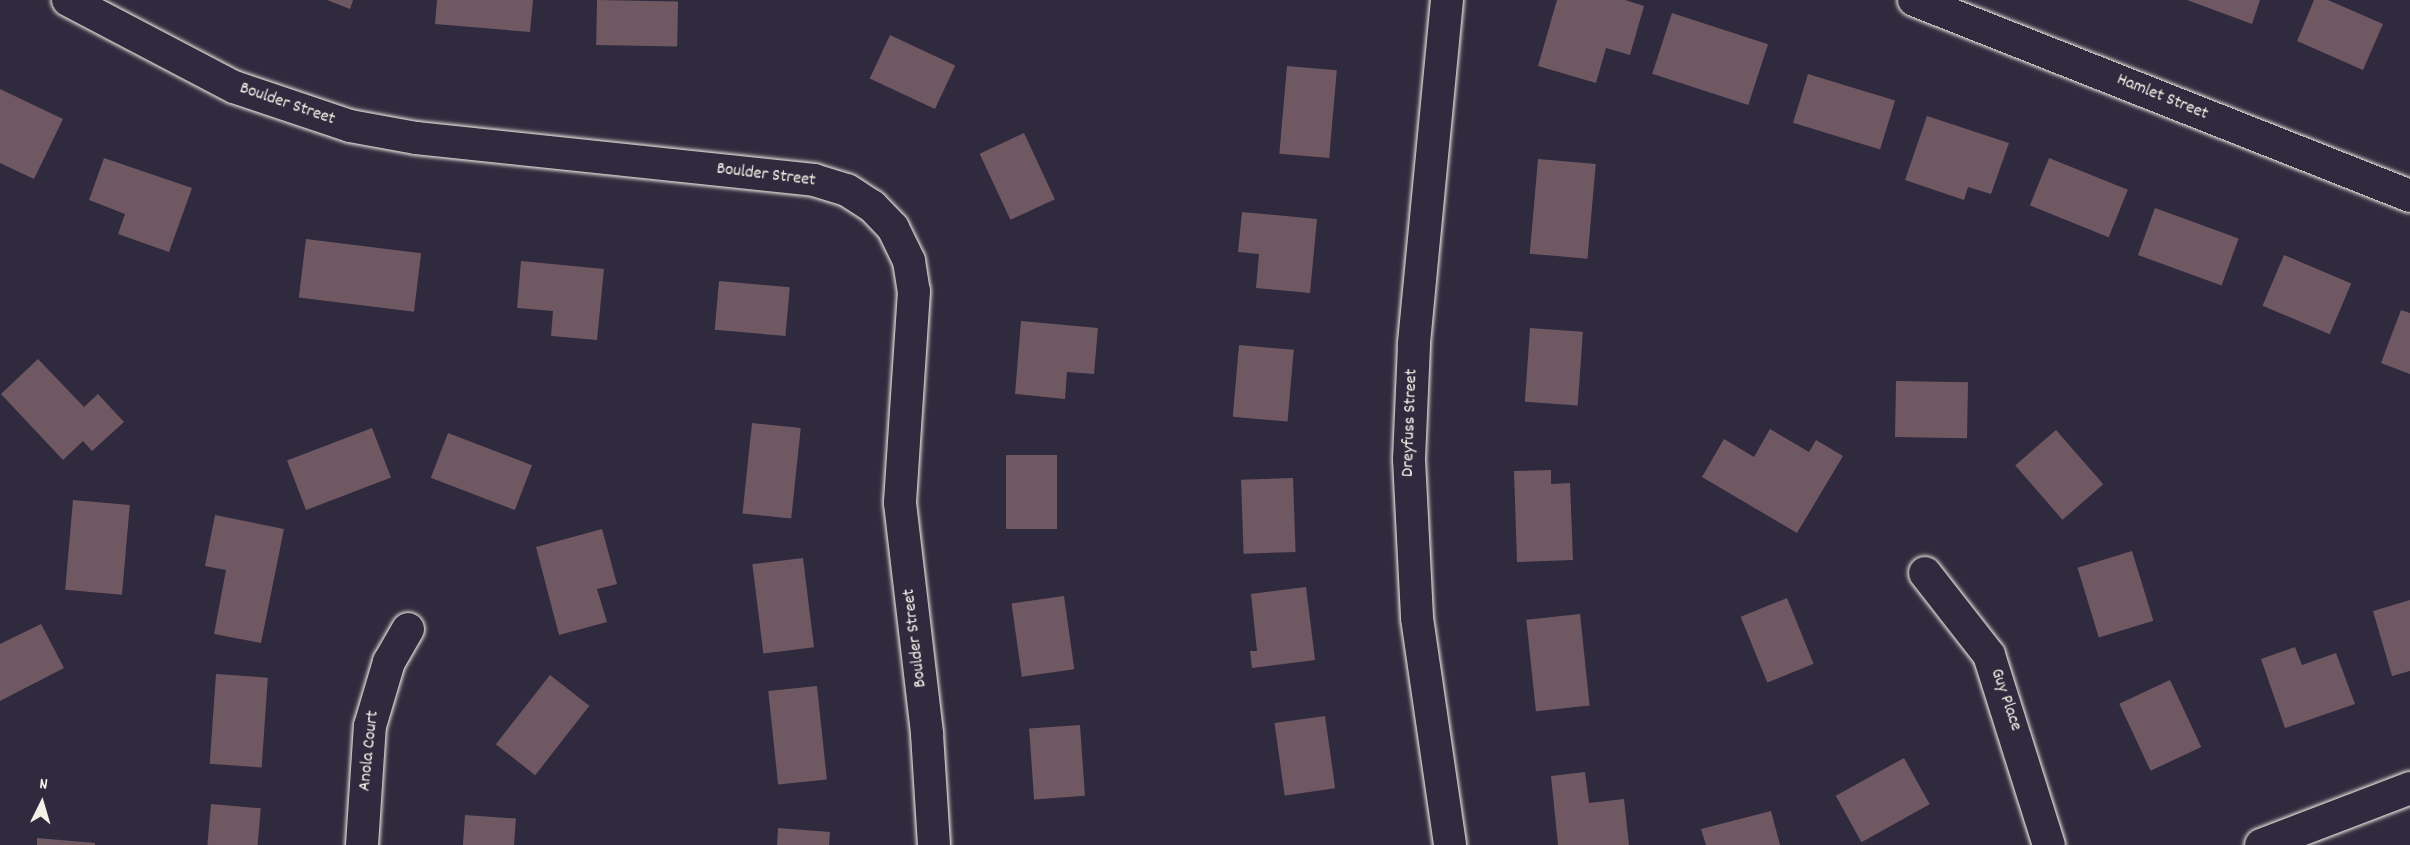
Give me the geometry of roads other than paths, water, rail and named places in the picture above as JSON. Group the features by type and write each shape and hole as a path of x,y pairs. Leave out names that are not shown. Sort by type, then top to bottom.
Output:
{"street":[{"name":"Boulder Street","path":"68,0 234,87 350,126 416,138 814,180 847,190 872,206 897,237 914,291 900,503 927,734 934,845"},
{"name":"Dreyfuss Street","path":"1447,0 1414,345 1409,459 1417,618 1450,845"},
{"name":"Hamlet Street","path":"1914,0 2410,196"},
{"name":"Guy Place","path":"1925,573 1989,655 2049,845"},
{"name":"Anola Court","path":"362,845 370,726 389,662 408,629"},
{"path":"2261,845 2410,788"}]}
